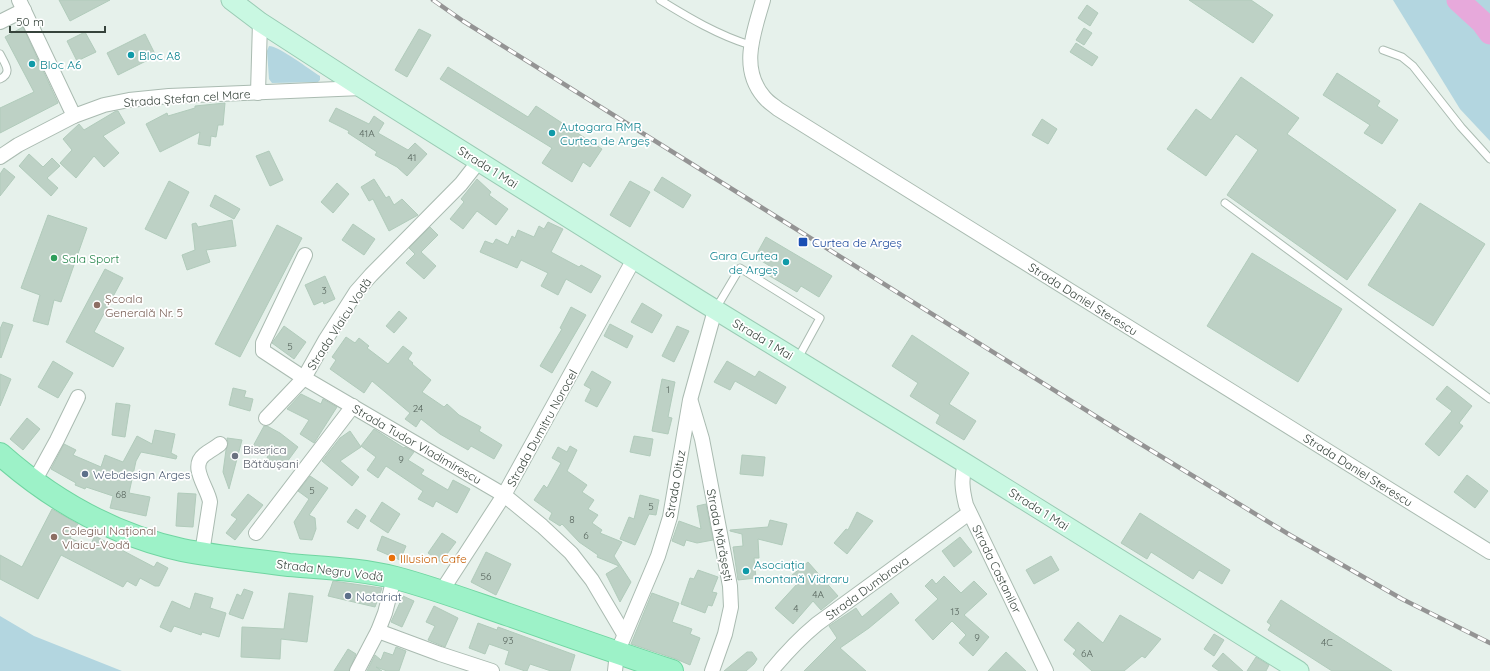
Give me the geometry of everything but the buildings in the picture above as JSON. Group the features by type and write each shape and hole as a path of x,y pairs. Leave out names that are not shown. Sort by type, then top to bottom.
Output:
{"main road":[{"name":"Strada 1 Mai","path":"231,0 260,22 362,88 715,310 965,463 1299,671"},
{"name":"Strada Negru Vodă","path":"0,454 34,482 83,513 122,531 157,543 237,559 371,573 394,578 441,592 672,671"}],"street":[{"name":"Strada Daniel Sterescu","path":"762,0 750,46 750,64 754,81 764,98 778,109 1490,552"},
{"path":"0,22 21,5 74,116"},
{"path":"258,93 260,22"},
{"name":"Strada Ștefan cel Mare","path":"0,157 18,144 74,116 104,105 129,100 169,96 362,88"},
{"name":"Strada Vlaicu Vodă","path":"266,418 304,378 326,339 361,286 378,266 461,184 479,161"},
{"name":"Strada Tudor Vladimirescu","path":"305,255 262,348 264,353 504,495 542,526 571,553 592,580 619,653"},
{"name":"Strada Dumitru Norocel","path":"441,592 504,495 634,259"},
{"name":"Strada Oituz","path":"619,653 664,540 670,517 690,400 715,310"},
{"path":"34,482 78,397"},
{"name":"Strada Mărășești","path":"690,400 702,439 730,586 731,607 725,634 712,671"},
{"path":"256,533 353,406"},
{"path":"683,441 702,439"},
{"path":"202,553 210,502 198,468 199,461 203,455 220,444"},
{"name":"Strada Castanilor","path":"965,463 962,478 962,490 969,513 1046,671"},
{"name":"Strada Dumbrava","path":"771,671 781,658 817,624 969,513"},
{"path":"357,671 378,631 385,613 394,578"},
{"path":"378,631 492,671"}],"lane":[{"path":"660,0 699,24 728,38 750,46"},
{"path":"1383,50 1402,57 1413,66 1456,121 1490,159"},
{"path":"0,54 8,72 5,77 0,79"},
{"path":"1226,203 1490,399"},
{"path":"715,310 740,268 820,318 797,360"}],"shaded area":[{"path":"1393,0 1490,0 1490,141 1460,109"},
{"path":"269,46 280,50 320,76 320,80 318,82 272,83 269,79 267,51"},
{"path":"0,616 34,636 122,671 0,671"}],"waterway":[{"path":"1458,0 1482,22 1490,33"}],"railway":[{"path":"433,0 463,21 1121,432 1290,535 1402,599 1490,643"}],"place":[{"name":"Bloc A8","path":"131,55"},
{"name":"Bloc A6","path":"32,64"},
{"name":"Autogara RMR Curtea de Argeș","path":"552,133"},
{"name":"Curtea de Argeș","path":"803,242"},
{"name":"Sala Sport","path":"54,258"},
{"name":"Gara Curtea de Argeș","path":"786,262"},
{"name":"Școala Generală Nr. 5","path":"97,305"},
{"name":"Biserica Bătăușani","path":"235,456"},
{"name":"Webdesign Arges","path":"85,474"},
{"name":"Colegiul Național Vlaicu-Vodă","path":"54,537"},
{"name":"Illusion Cafe","path":"392,558"},
{"name":"Asociația montană Vidraru","path":"746,571"},
{"name":"Notariat","path":"348,596"}]}
